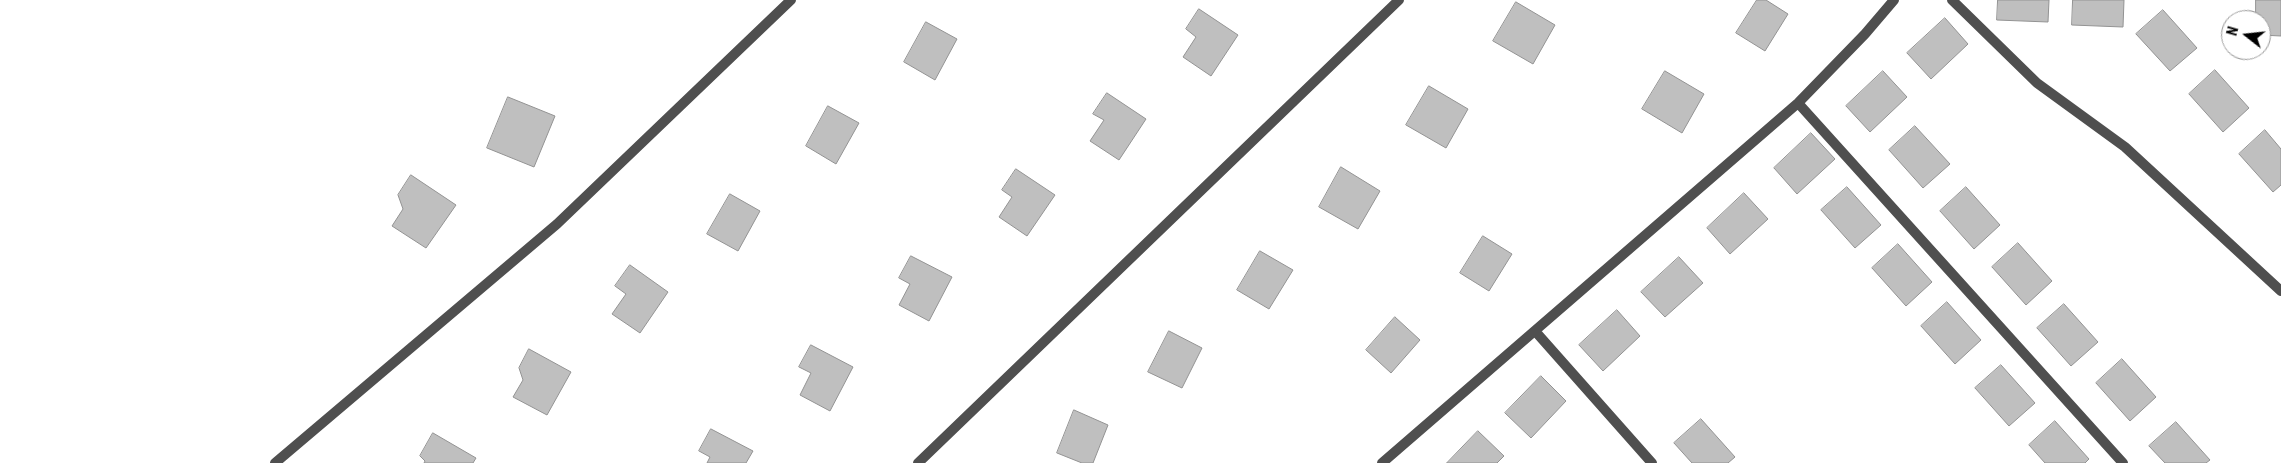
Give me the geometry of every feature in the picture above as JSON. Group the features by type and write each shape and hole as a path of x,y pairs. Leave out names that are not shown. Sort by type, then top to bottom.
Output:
{"street":[{"path":"275,463 557,224 791,0"},
{"path":"918,463 1399,0"},
{"path":"1382,463 1798,103 1865,34 1894,0"},
{"path":"1952,0 2037,82 2125,147 2281,291"},
{"path":"1798,103 2123,463"},
{"path":"1535,331 1652,463"}],"building":[{"path":"1757,0 1766,0 1788,14 1765,51 1736,33"},
{"path":"1998,0 2049,0 2048,22 1997,20"},
{"path":"2073,0 2124,0 2123,27 2072,25"},
{"path":"2256,0 2281,0 2281,36 2271,36 2271,10 2256,10"},
{"path":"1516,2 1555,25 1533,64 1493,41"},
{"path":"1199,9 1238,35 1211,76 1183,57 1196,37 1186,29"},
{"path":"2163,10 2197,48 2170,71 2136,34"},
{"path":"1945,18 1968,44 1931,79 1907,53"},
{"path":"926,22 957,39 935,80 904,62"},
{"path":"2215,70 2249,108 2223,132 2189,94"},
{"path":"1665,71 1704,94 1682,133 1642,109"},
{"path":"1883,71 1907,97 1870,132 1846,106"},
{"path":"1429,86 1468,109 1446,148 1406,125"},
{"path":"1107,93 1146,119 1119,160 1090,141 1104,120 1093,114"},
{"path":"508,97 555,116 534,167 487,148"},
{"path":"828,106 859,123 836,164 806,146"},
{"path":"1915,126 1950,164 1923,188 1889,150"},
{"path":"2265,130 2281,149 2281,185 2273,192 2239,154"},
{"path":"1811,133 1835,159 1797,194 1774,168"},
{"path":"1341,167 1380,191 1358,229 1319,207"},
{"path":"1016,169 1055,195 1027,236 999,217 1012,197 1002,190"},
{"path":"411,175 456,205 426,248 392,226 403,209 398,195"},
{"path":"1847,187 1881,225 1855,248 1821,210"},
{"path":"1966,187 2000,225 1974,249 1940,211"},
{"path":"1744,193 1768,219 1730,254 1707,228"},
{"path":"730,194 760,211 738,251 707,234"},
{"path":"1483,236 1512,254 1489,291 1460,273"},
{"path":"2018,243 2052,281 2026,305 1992,267"},
{"path":"1898,244 1932,282 1906,306 1872,268"},
{"path":"1260,251 1293,270 1269,309 1237,290"},
{"path":"911,256 952,277 929,321 899,305 910,284 899,278"},
{"path":"1679,257 1703,283 1665,317 1641,292"},
{"path":"630,265 668,292 640,333 612,314 626,294 615,286"},
{"path":"1947,302 1981,340 1955,364 1921,326"},
{"path":"2064,304 2098,342 2071,366 2037,328"},
{"path":"1617,310 1640,336 1603,371 1579,345"},
{"path":"1395,317 1420,340 1391,373 1366,350"},
{"path":"1169,331 1202,348 1182,388 1148,372"},
{"path":"811,345 853,367 830,411 800,395 811,373 799,367"},
{"path":"529,349 571,372 547,415 513,397 523,380 519,368"},
{"path":"2122,359 2156,397 2130,421 2096,383"},
{"path":"2001,365 2035,403 2009,426 1975,388"},
{"path":"1541,376 1566,401 1531,438 1505,413"},
{"path":"1074,410 1108,425 1093,463 1082,463 1057,453"},
{"path":"1701,419 1735,457 1728,463 1692,463 1674,443"},
{"path":"2055,421 2089,459 2085,463 2045,463 2029,445"},
{"path":"2176,422 2210,460 2206,463 2165,463 2149,446"},
{"path":"711,429 753,451 746,463 707,463 710,457 699,451"},
{"path":"1478,431 1504,456 1497,463 1447,463"},
{"path":"433,433 476,458 473,463 424,463 425,461 420,456"}]}
